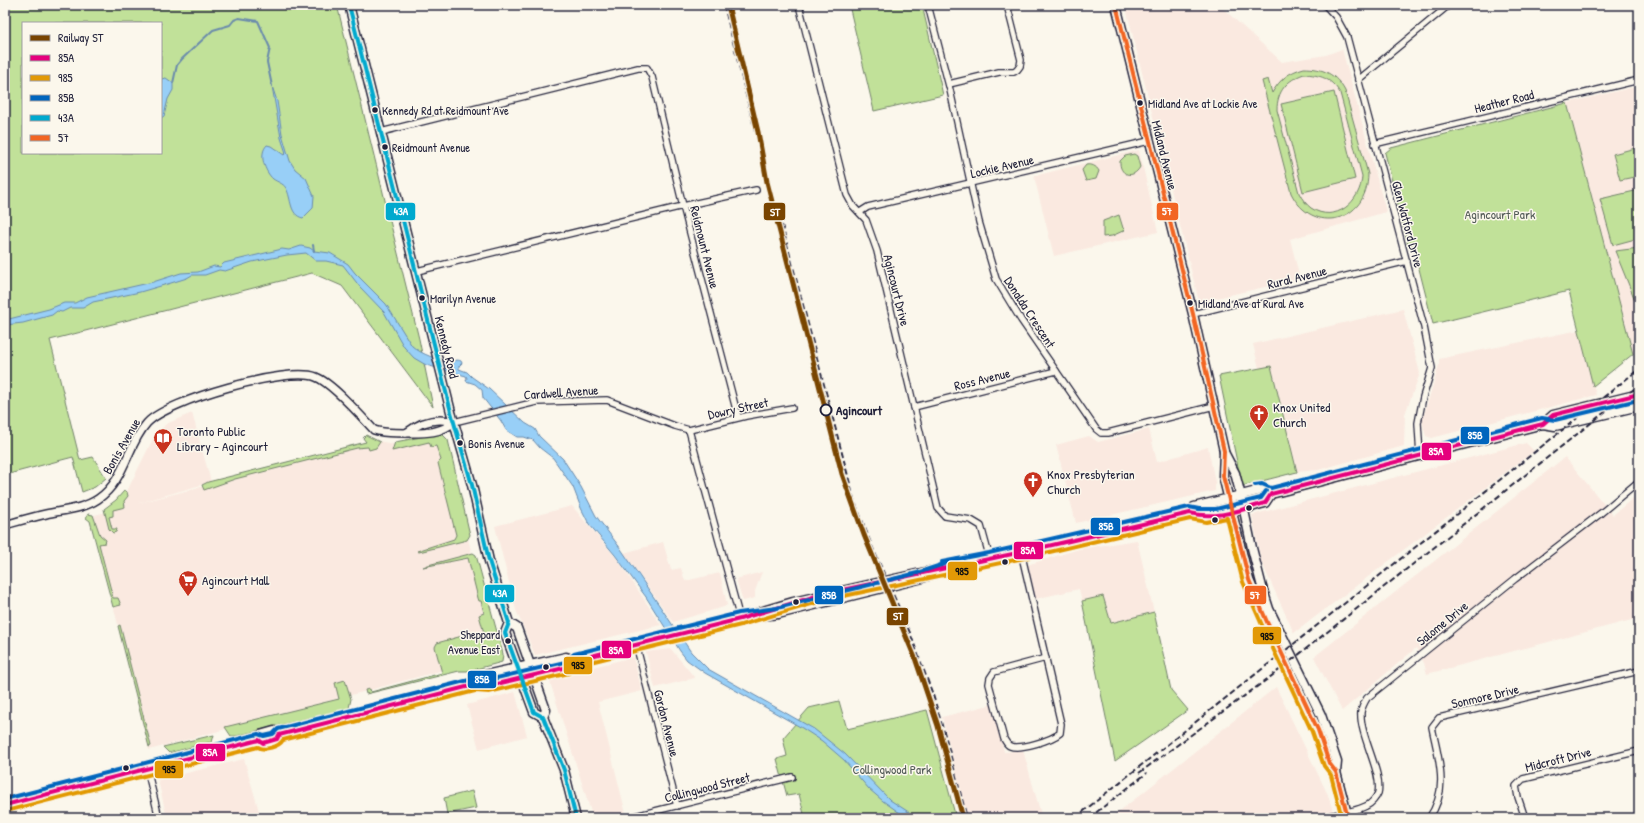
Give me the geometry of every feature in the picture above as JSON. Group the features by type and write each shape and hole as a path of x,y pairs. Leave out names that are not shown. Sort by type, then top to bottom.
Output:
{"main road":[{"name":"Kennedy Road","path":"349,5 454,422 472,485 489,561 509,623 517,628 535,675 546,710 543,717"},
{"name":"Midland Avenue","path":"1116,5 1193,314 1224,451 1223,476 1249,580 1318,730 1329,763 1336,772"},
{"path":"1543,424 1553,415 1639,394"},
{"path":"1190,513 1194,507 1228,498 1262,490 1271,494 1543,424 1555,426 1639,406"},
{"name":"Midland Avenue","path":"1224,451 1235,472 1252,548 1267,602 1321,714 1337,762 1336,772 1347,815"},
{"path":"5,805 259,740 260,735 274,731 279,735 476,685 488,686 568,667 575,660 740,619 763,610 793,602 1190,513 1196,516 1206,516 1231,511 1265,503 1271,494"},
{"name":"Kennedy Road","path":"509,623 504,633 534,712 543,717 564,770 576,818"},
{"path":"476,685 485,675 566,657 575,660"}],"street":[{"name":"Agincourt Drive","path":"799,5 847,194 853,206 866,220 876,252 938,508 945,516 971,520 981,526 990,559"},
{"name":"Donalda Crescent","path":"928,5 949,84 979,222 996,279 1096,429 1101,433 1108,433 1214,406"},
{"path":"949,84 999,72 1014,72 1020,66 1021,60 1007,5"},
{"name":"Glen Watford Drive","path":"1325,5 1336,17 1347,37 1374,144 1424,327 1432,368 1423,398 1418,423 1420,456"},
{"path":"1358,80 1449,5"},
{"name":"Reidmount Avenue","path":"381,132 638,68 647,68 652,77 683,206 738,417"},
{"name":"Heather Road","path":"1374,144 1639,80"},
{"name":"Lockie Avenue","path":"860,212 868,207 1149,141"},
{"path":"416,271 683,206 756,190"},
{"name":"Rural Avenue","path":"1193,314 1407,261"},
{"name":"Ross Avenue","path":"914,407 1056,371"},
{"name":"Bonis Avenue","path":"5,525 84,505 98,498 114,483 139,434 152,418 161,412 192,400 238,385 292,375 302,374 312,376 331,386 374,430 390,434 406,433 417,425 443,419 454,422"},
{"name":"Cardwell Avenue","path":"454,422 536,402 607,400 689,430"},
{"name":"Dowry Street","path":"689,430 738,417 792,408"},
{"path":"689,430 740,619"},
{"name":"Salome Drive","path":"1347,815 1366,806 1378,793 1375,773 1362,723 1361,713 1367,698 1515,579 1601,513 1639,481"},
{"path":"1021,552 1046,658 1061,724 1060,733 1050,739 1018,747 1011,746 1004,739 989,684 990,678 994,672 1046,658"},
{"name":"Gordon Avenue","path":"636,644 677,806"},
{"name":"Sonmore Drive","path":"1429,818 1438,799 1441,784 1440,763 1432,727 1439,718 1639,671"},
{"name":"Midcroft Drive","path":"1525,818 1516,786 1523,779 1639,751"},
{"path":"147,768 159,818"},
{"name":"Collingwood Street","path":"627,818 792,777"},
{"path":"1318,818 1347,815"}],"shaded area":[{"path":"1139,5 1219,5 1282,62 1326,55 1342,49 1386,212 1290,239 1300,279 1199,302 1126,8"},
{"path":"1639,86 1639,350 1633,354 1567,103"},
{"path":"1139,150 1158,232 1054,256 1034,176"},
{"path":"1403,309 1420,373 1405,414 1404,446 1318,470 1297,472 1271,366 1259,368 1253,344"},
{"path":"1579,330 1596,395 1432,438 1426,436 1422,421 1439,365 1439,359"},
{"path":"192,413 211,482 139,503 379,441 398,445 441,438 499,655 149,750 91,516 114,510 128,489 154,437 166,424"},
{"path":"1149,429 1157,462 1208,447 1215,482 1215,491 1076,523 1056,445 1089,436 1098,442"},
{"path":"1526,443 1534,451 1294,633 1261,561 1252,515"},
{"path":"1565,457 1613,515 1639,493 1639,618 1427,674 1424,663 1416,648 1342,711 1314,657"},
{"path":"572,506 618,560 661,625 535,655 516,610 495,526"},
{"path":"1137,540 1154,612 1111,623 1103,596 1082,601 1079,589 1035,599 1027,565 1079,549"},
{"path":"663,542 671,570 681,568 685,581 720,573 727,605 673,622 624,553"},
{"path":"762,572 755,591 755,598 743,601 736,579"},
{"path":"671,649 695,678 655,688 646,652"},
{"path":"633,657 642,691 598,702 627,818 593,818 550,682 561,675"},
{"path":"1276,687 1328,795 1335,818 1111,818"},
{"path":"515,692 527,736 479,749 467,705"},
{"path":"993,704 1004,752 1023,750 1042,818 968,818 942,717"},
{"path":"244,759 261,818 167,818 158,780"}],"green space":[{"path":"5,5 337,5 419,339 433,407 342,286 312,273 50,340 80,460 93,457 106,478 95,487 82,492 73,457 5,475"},
{"path":"849,5 922,5 943,95 874,111"},
{"path":"1311,68 1328,73 1337,80 1345,91 1368,174 1366,191 1359,204 1349,213 1337,218 1325,219 1312,215 1300,207 1291,193 1262,81 1268,79 1272,93 1285,77 1299,70","holes":["1310,74 1325,78 1333,84 1340,93 1362,176 1361,185 1352,202 1337,212 1320,212 1311,208 1299,193 1277,110 1277,103 1284,87 1298,76"]},
{"path":"1334,92 1355,179 1303,192 1281,104"},
{"name":"Agincourt Park","path":"1567,103 1633,354 1593,386 1569,291 1433,324 1413,245 1408,245 1385,153 1391,148"},
{"path":"1639,147 1639,176 1620,180 1613,154"},
{"path":"1134,154 1137,156 1140,167 1134,174 1130,175 1122,170 1120,161 1125,156"},
{"path":"1086,165 1092,165 1098,169 1099,171 1096,179 1086,181 1082,170"},
{"path":"1639,190 1639,238 1613,245 1600,199"},
{"path":"1119,215 1125,230 1112,236 1103,237 1103,221"},
{"path":"1639,248 1639,310 1615,251"},
{"path":"1271,366 1297,472 1242,486 1219,376"},
{"path":"437,434 443,435 448,440 470,535 467,540 419,552 417,551 454,539 456,535 438,463 441,460 436,446 431,447 429,442 392,451 395,442"},
{"path":"366,435 380,442 376,448 369,450 368,447 357,448 235,479 204,490 202,485 208,482 366,442 363,438"},
{"path":"124,491 127,492 128,496 124,501 125,507 113,510 113,516 109,517 112,529 117,529 116,532 113,533 109,529 104,509 116,500"},
{"path":"88,514 93,515 100,535 106,540 105,543 99,544 113,598 118,598 121,605 113,607 90,521 86,518"},
{"path":"473,553 476,555 503,654 502,662 469,671 459,671 366,694 365,690 370,689 371,692 442,673 435,647 437,643 473,633 477,635 484,633 479,615 484,613 481,601 479,601 478,598 468,558 423,567"},
{"path":"1103,596 1111,623 1154,612 1171,690 1188,710 1115,761 1082,601"},
{"path":"120,625 151,746 149,747 118,626"},
{"path":"345,680 351,699 349,708 236,736 231,736 225,727 339,699 335,683"},
{"name":"Collingwood Park","path":"839,701 847,729 927,710 956,818 924,818 920,816 909,818 805,818 799,794 787,796 777,759 787,756 783,738 809,708"},
{"path":"214,735 212,742 169,753 163,747"},
{"path":"472,791 476,808 447,814 444,798"}],"water":[{"path":"166,78 173,83 173,90 168,99 164,116 162,117 162,79"},
{"path":"272,86 277,101 282,134 290,161 295,169 306,178 314,196 313,208 303,218 295,214 286,188 273,179 265,168 263,153 267,145 284,155 286,153 281,138"},
{"path":"301,246 310,248 314,251 330,253 348,264 386,304 412,346 420,352 436,358 446,361 461,361 462,363 459,366 459,369 467,372 489,389 525,423 535,429 539,436 563,459 581,487 596,516 621,549 691,652 708,669 814,729 845,754 890,800 918,818 907,818 883,801 869,789 844,760 822,741 705,673 687,660 646,597 615,555 589,524 573,487 553,458 540,448 533,440 524,437 517,437 506,430 483,398 482,390 475,384 466,381 466,376 426,365 414,358 404,347 384,312 360,287 343,265 326,261 316,261 306,253 287,255 252,262 225,271 219,270 205,275 192,275 187,278 140,292 93,302 83,308 70,308 62,312 57,311 52,315 23,323 5,325 5,320 49,309 64,303 75,303 87,297 153,282 181,273 198,272 214,266 220,267 224,263 282,249 289,250"}],"waterway":[{"path":"173,83 177,65 182,59 213,30 230,25 234,20 239,18 258,21 270,48 267,62 272,86"},
{"path":"313,245 314,251"}],"railway":[{"path":"724,5 755,132"},
{"path":"782,225 854,499 872,546 910,633 933,695 967,818"},
{"path":"1075,818 1639,369"},
{"path":"1139,773 1273,675 1639,385"},
{"path":"1089,818 1147,773"}],"rail line":[{"name":"ST","path":"728,5 758,132 767,182 842,474 864,535 915,658 938,726 963,818"}],"transit line":[{"name":"43A","path":"349,5 451,412 472,485 489,561 509,623 505,633 534,712 543,717 564,770 576,818"},
{"name":"57","path":"1116,5 1193,314 1224,451 1223,476 1249,580 1318,730 1329,763 1336,772 1348,818"},
{"name":"85A","path":"5,805 259,740 263,743 277,739 279,735 466,687 475,685 488,686 568,667 575,660 740,619 823,594 1022,552 1190,513 1199,515 1218,515 1237,511 1265,503 1271,494 1543,424 1553,415 1639,394"},
{"name":"85B","path":"1255,485 1262,484 1271,488 1542,418 1555,420 1638,400"},
{"name":"85B","path":"942,562 989,553 1189,507 1199,509 1216,509 1261,498 1266,491"},
{"name":"985","path":"6,811 258,747 264,749 271,748 278,745 283,740 475,691 489,692 569,673 578,665 741,625 825,600 1024,558 1190,519 1206,522 1227,518 1243,582 1312,732 1324,766 1331,775 1342,818"},
{"name":"85B","path":"5,799 258,734 264,736 273,734 278,729 465,681 475,679 488,680 565,662 574,654 739,613 777,608 917,573 959,559"}],"place":[{"name":"Midland Ave at Lockie Ave","path":"1140,103"},
{"name":"Kennedy Rd at Reidmount Ave","path":"375,110"},
{"name":"Reidmount Avenue","path":"385,147"},
{"name":"Marilyn Avenue","path":"422,298"},
{"name":"Midland Ave at Rural Ave","path":"1190,303"},
{"name":"Agincourt","path":"826,410"},
{"name":"Knox United Church","path":"1259,431"},
{"name":"Bonis Avenue","path":"460,443"},
{"name":"Toronto Public Library - Agincourt","path":"163,455"},
{"name":"Knox Presbyterian Church","path":"1033,498"},
{"name":"Agincourt Mall","path":"188,597"},
{"name":"Sheppard Avenue East","path":"508,641"}]}
